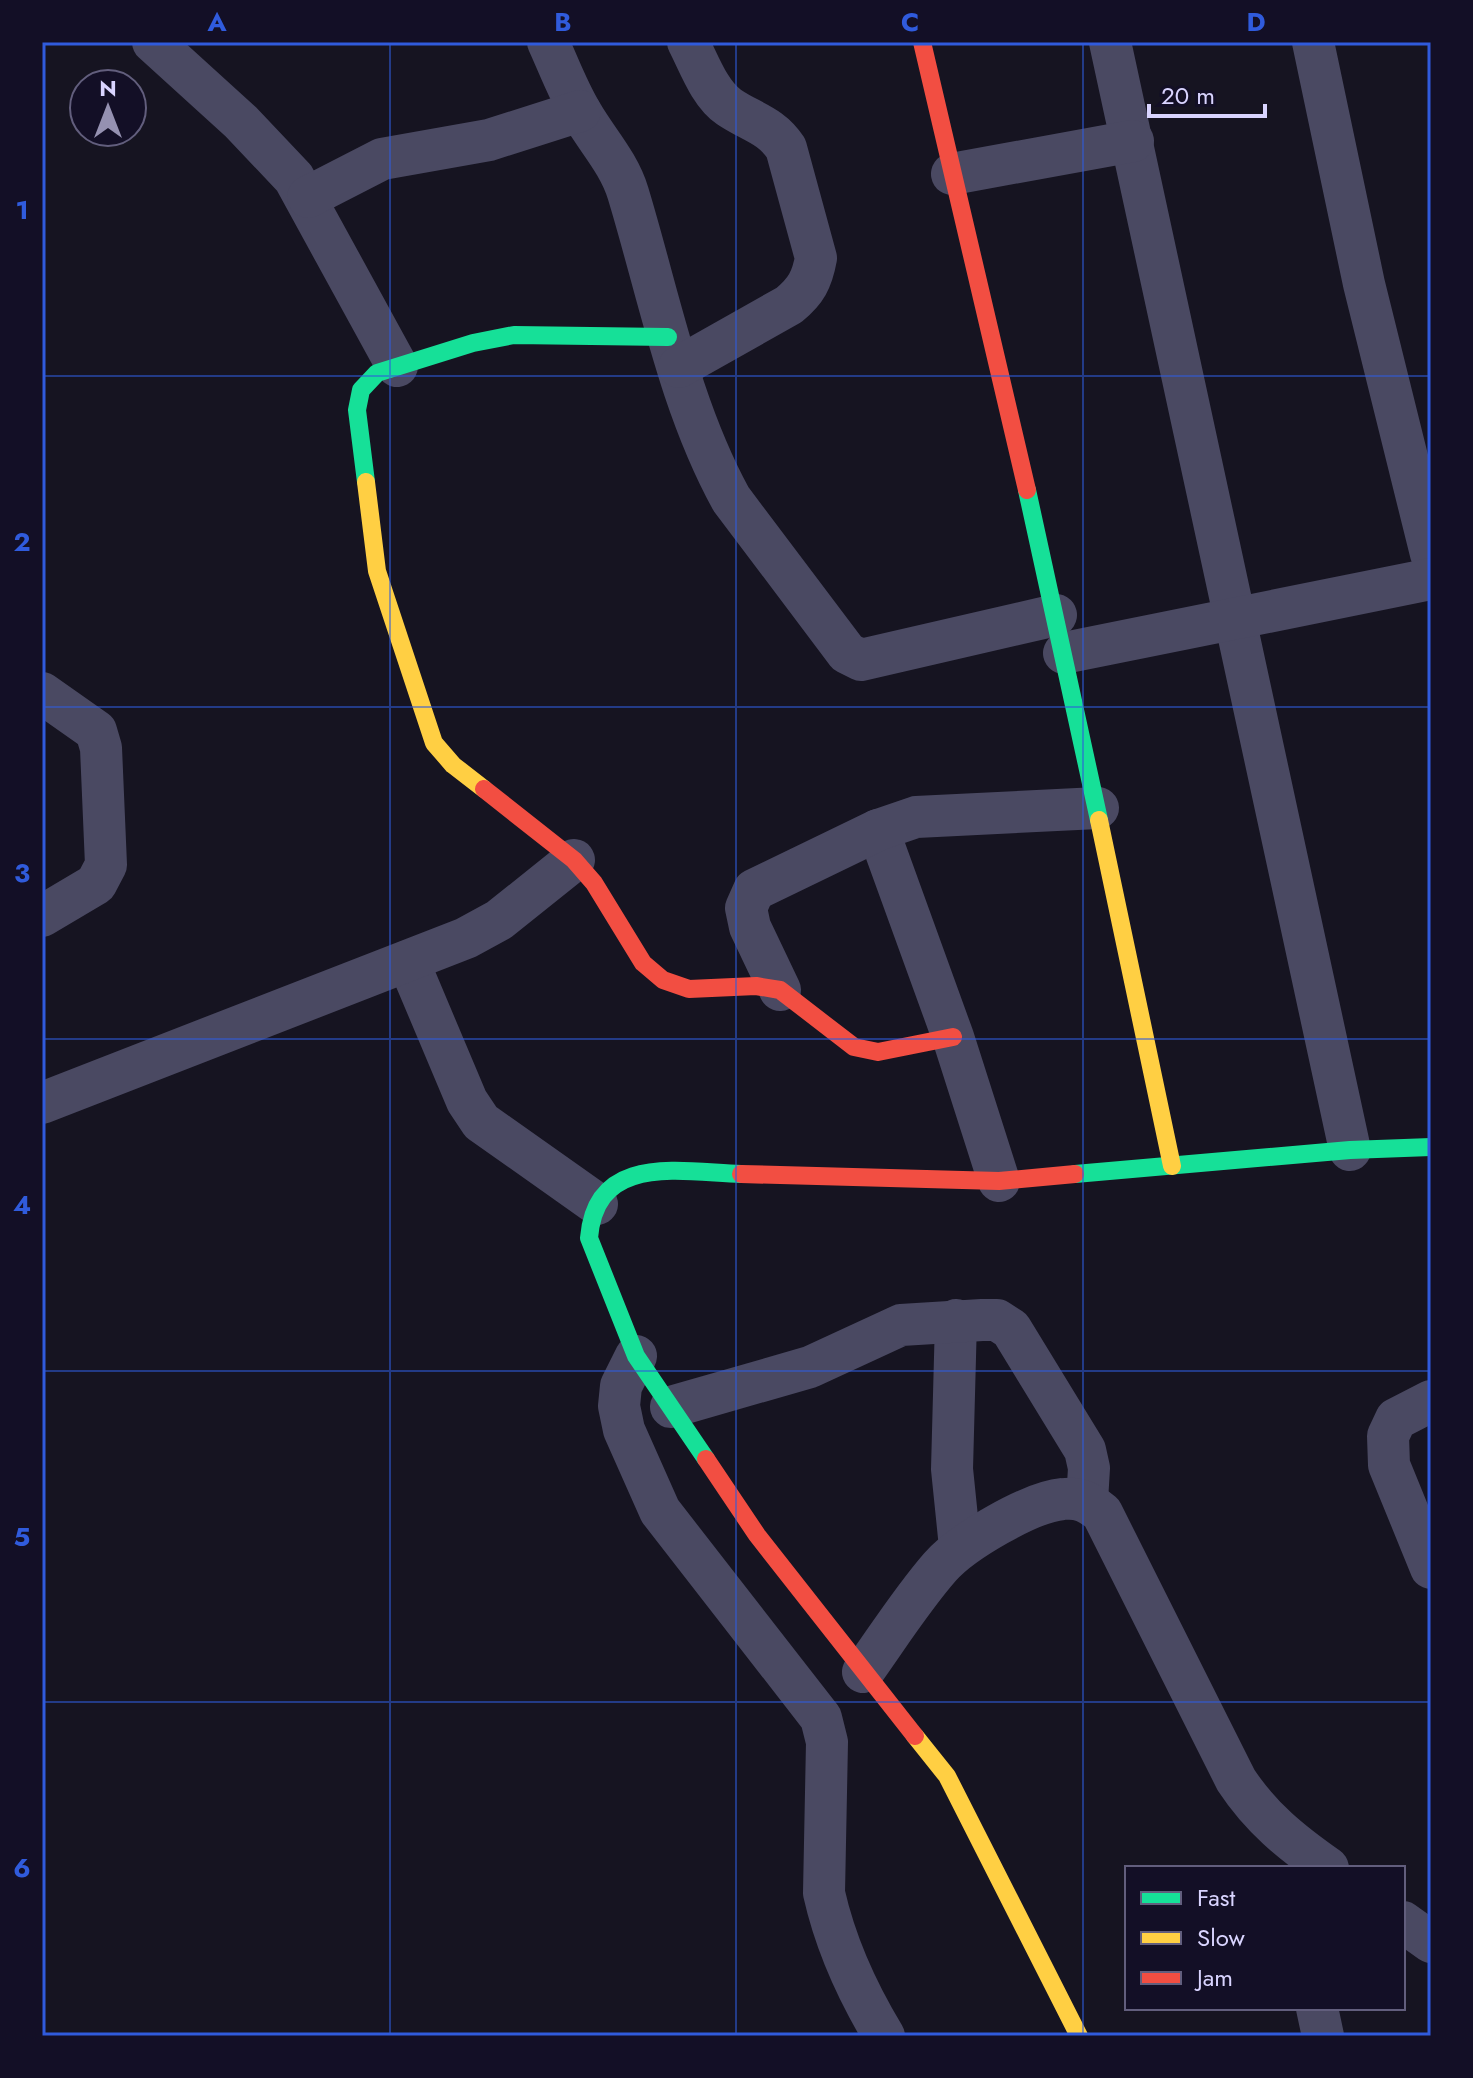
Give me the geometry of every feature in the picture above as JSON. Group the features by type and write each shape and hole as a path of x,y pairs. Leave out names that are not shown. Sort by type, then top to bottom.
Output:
{"street":[{"path":"153,42 241,122 308,197 397,366"},
{"path":"548,42 580,111 618,169 627,190 673,352 716,472 731,499 847,653 861,660 1060,634 1237,619 1431,579"},
{"path":"688,42 714,92 729,107 777,134 786,148 816,258 805,292 789,305 673,352 514,335 473,343 377,373 361,390 357,410 377,571 434,743 453,765 574,860 594,883 643,963 663,980 689,989 756,986 780,990"},
{"path":"922,42 1060,634 1172,1166"},
{"path":"1110,42 1350,1150"},
{"path":"1313,42 1364,284 1431,554"},
{"path":"308,197 382,159 489,140 580,111"},
{"path":"952,174 1133,141"},
{"path":"42,693 96,731 101,748 106,865 96,884 42,916"},
{"path":"953,1037 878,1052 854,1047 780,990 750,927 746,908 754,890 878,830 916,817 1098,808"},
{"path":"878,830 953,1037 999,1181"},
{"path":"42,1103 466,938 499,920 574,860"},
{"path":"408,961 467,1101 481,1122 597,1204"},
{"path":"1079,2036 947,1776 757,1535 636,1356 589,1238 589,1221 597,1204 614,1182 630,1173 652,1171 999,1181 1350,1150 1431,1147"},
{"path":"956,1320 952,1469 960,1547"},
{"path":"671,1407 810,1367 901,1325 997,1320 1011,1329 1085,1450 1089,1468 1087,1501"},
{"path":"636,1356 621,1386 619,1406 624,1430 660,1511 821,1718 827,1742 824,1893 863,1999 884,2036"},
{"path":"1431,1401 1396,1419 1386,1451 1431,1568"},
{"path":"863,1672 940,1567 960,1547 1041,1504 1065,1498 1087,1501 1102,1513 1236,1780 1256,1809 1280,1833 1325,1866"},
{"path":"1405,1923 1431,1942"},
{"path":"1317,2010 1323,2036"}],"traffic: fast":[{"path":"366,482 357,410 361,390 377,373 473,343 514,335 668,337"},
{"path":"1027,490 1099,820"},
{"path":"1075,1174 1350,1150 1431,1147"},
{"path":"706,1459 636,1356 589,1238 595,1211 607,1192 624,1180 644,1173 668,1171 741,1174"}],"traffic: slow":[{"path":"366,482 377,571 434,743 453,765 484,789"},
{"path":"1099,820 1172,1166"},
{"path":"915,1736 947,1776 1079,2036"}],"traffic: jam":[{"path":"922,42 1027,490"},
{"path":"484,789 574,860 594,883 643,963 663,980 689,989 756,986 780,990 854,1047 878,1052 953,1037"},
{"path":"741,1174 999,1181 1075,1174"},
{"path":"706,1459 757,1535 915,1736"}]}
